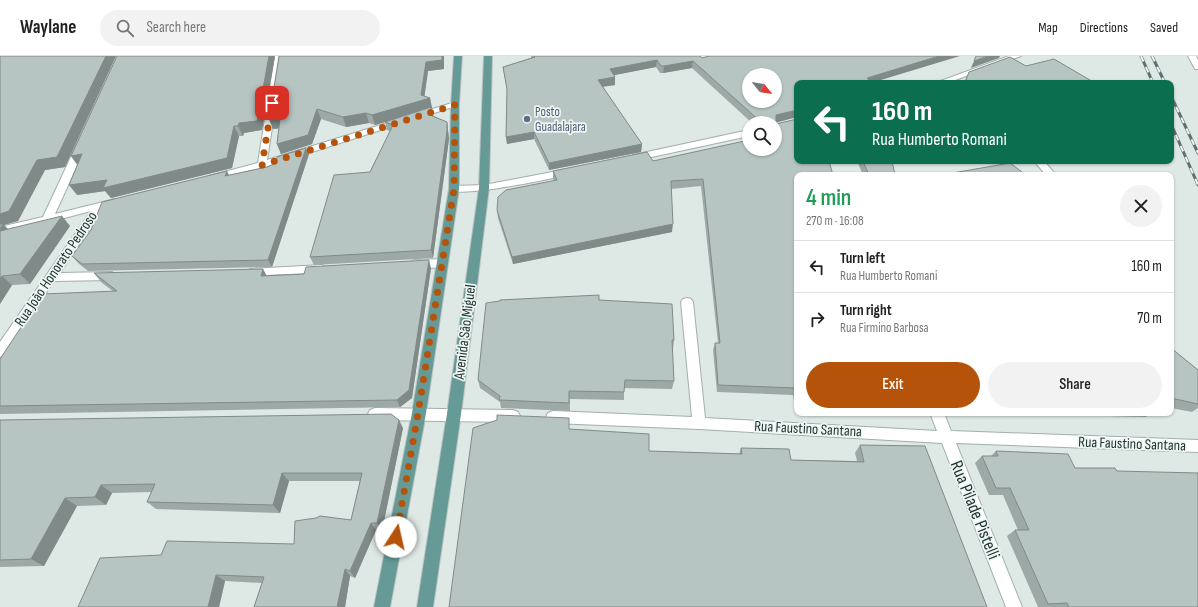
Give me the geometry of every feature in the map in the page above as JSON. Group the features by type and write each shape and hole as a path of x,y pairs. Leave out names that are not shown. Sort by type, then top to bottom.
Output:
{"main road":[{"name":"Avenida São Miguel","path":"382,607 418,414 454,189 455,105 458,56"},
{"name":"Avenida São Miguel","path":"425,607 454,414 484,188 488,56"}],"street":[{"path":"262,165 279,56"},
{"path":"948,80 1017,56"},
{"path":"1192,56 1198,67"},
{"path":"203,180 262,165 455,105"},
{"path":"48,219 86,134"},
{"path":"621,161 742,135"},
{"path":"1042,164 1048,172"},
{"path":"454,189 484,188 576,170"},
{"path":"0,231 128,199"},
{"name":"Rua João Honorato Pedroso","path":"0,352 99,207"},
{"path":"403,265 443,263"},
{"path":"236,273 331,269"},
{"path":"51,277 120,276"},
{"path":"687,302 699,423"},
{"path":"363,414 525,416"},
{"name":"Rua Pilade Pistelli","path":"938,416 945,437 1014,607"},
{"name":"Rua Faustino Santana","path":"541,417 699,423 945,437 1198,446"}],"building":[{"path":"0,56 106,56 57,157 37,160 9,211 0,214"},
{"path":"117,56 269,56 257,121 239,123 238,126 234,126 227,158 103,188 107,180 69,185 82,154 71,156"},
{"path":"279,56 442,56 442,60 426,62 421,95 430,98 372,115 366,113 343,117 317,109 308,135 277,144 280,118 269,119"},
{"path":"534,56 700,56 702,58 709,56 939,56 867,78 869,80 794,80 794,111 776,116 754,116 745,108 782,108 782,68 742,68 742,105 693,61 661,66 657,60 610,69 615,77 598,80 642,144 549,163 534,132 506,137 507,89 503,67 535,57"},
{"path":"976,56 988,56 974,61"},
{"path":"1010,57 1026,66 1054,59 1090,80 966,80 969,72"},
{"path":"431,107 430,115 447,122 447,131 431,250 310,257 334,175 370,172 393,125 385,122"},
{"path":"794,120 794,164 830,164 832,172 794,172 794,388 718,385 715,343 720,343 703,179 671,181 673,224 512,257 497,210 498,197 506,190 557,180 553,171 647,152 653,161 742,142 742,156 782,156 782,123"},
{"path":"306,148 268,260 82,264 72,256 91,230 102,202 227,171 225,176 267,167 276,163 277,157"},
{"path":"864,164 893,164 894,172 868,172"},
{"path":"1011,164 1022,172 958,172"},
{"path":"62,216 20,274 2,276 0,279 0,231"},
{"path":"429,260 409,390 397,400 0,406 0,359 43,294 117,291 94,273 263,269 261,276 304,274 306,267"},
{"path":"599,295 599,300 672,304 674,381 625,380 624,392 569,391 569,403 499,400 500,396 478,380 486,303 500,300"},
{"path":"1174,350 1198,370 1198,404 1174,399"},
{"path":"391,414 399,420 377,523 371,523 350,571 345,569 337,607 254,607 264,577 216,575 208,607 78,607 100,558 161,555 167,541 294,544 295,521 320,516 351,520 362,473 282,473 273,505 147,502 155,484 101,485 95,497 65,498 31,559 0,560 0,420"},
{"path":"497,415 569,418 569,429 649,434 649,451 742,454 741,448 789,449 791,460 864,462 860,445 925,446 987,607 449,607 473,428 497,420"},
{"path":"996,451 1068,454 1075,468 1115,468 1117,471 1198,473 1198,607 1069,607 1067,603 1048,604 1015,530 1029,530 1010,488 996,488 982,456 998,456"}],"railway":[{"path":"1141,56 1152,80"},
{"path":"1152,56 1164,80"},
{"path":"1174,102 1198,153"},
{"path":"1174,131 1198,185"}],"place":[{"name":"Posto Guadalajara","path":"527,119"}],"route":[{"path":"272,103 262,165 455,105 454,189 418,414 396,537"}]}
